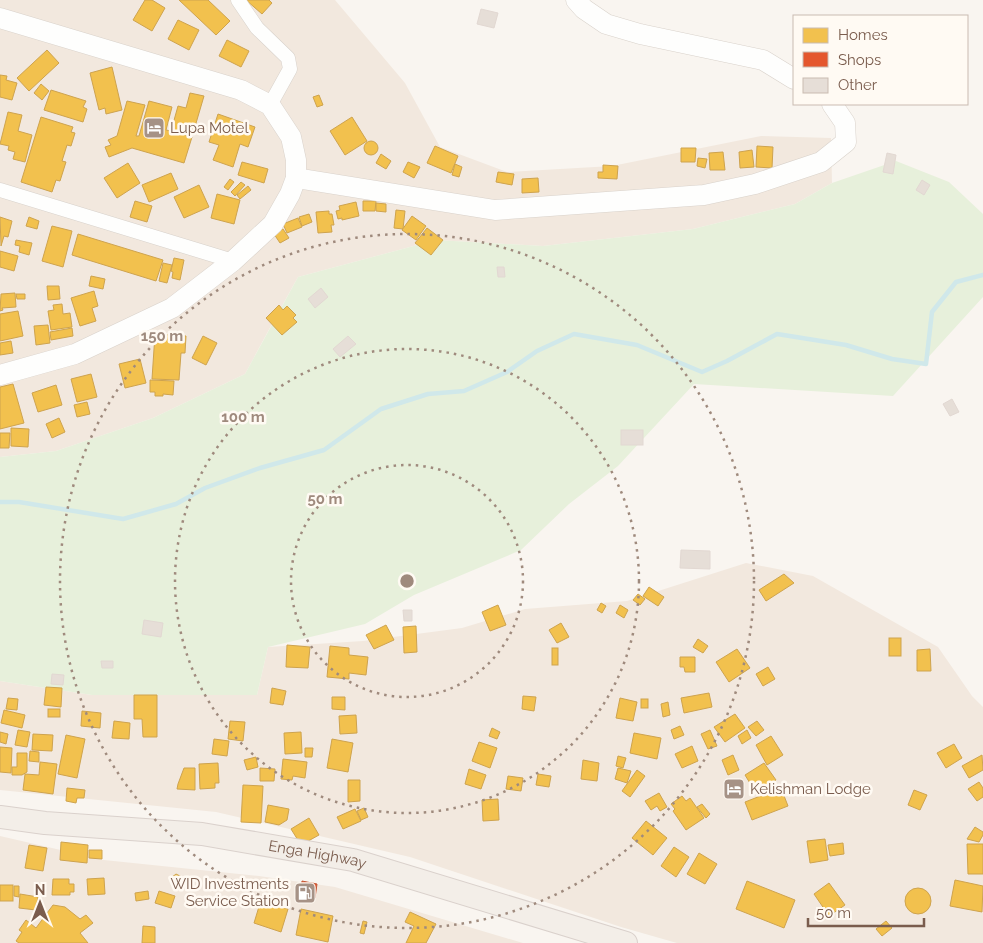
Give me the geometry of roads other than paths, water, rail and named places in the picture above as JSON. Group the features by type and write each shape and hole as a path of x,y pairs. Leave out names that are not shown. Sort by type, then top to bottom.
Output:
{"main road":[{"name":"Enga Highway","path":"0,817 45,823 202,834 352,860 626,943"}],"street":[{"path":"238,0 257,28 288,58 290,69 270,105"},
{"path":"576,0 584,9 606,24 640,34 763,60 793,78"},
{"path":"0,18 241,90 270,105 291,137 296,160 296,178 290,194 273,224 233,261 172,308 75,354 0,375"},
{"path":"296,178 495,210 704,195 755,184 821,162 846,142 845,123 833,105"},
{"path":"0,190 233,261"}],"waterway":[{"path":"0,502 19,502 123,519 176,504 205,488 260,468 324,450 381,409 428,394 464,391 507,372 537,351 574,334 637,345 702,372 777,334 846,345 892,359 926,364 932,312 956,282 983,275"}],"place":[{"name":"Lupa Motel","path":"154,128"},
{"name":"Kelishman Lodge","path":"734,789"},
{"name":"WID Investments Service Station","path":"305,893"}]}
